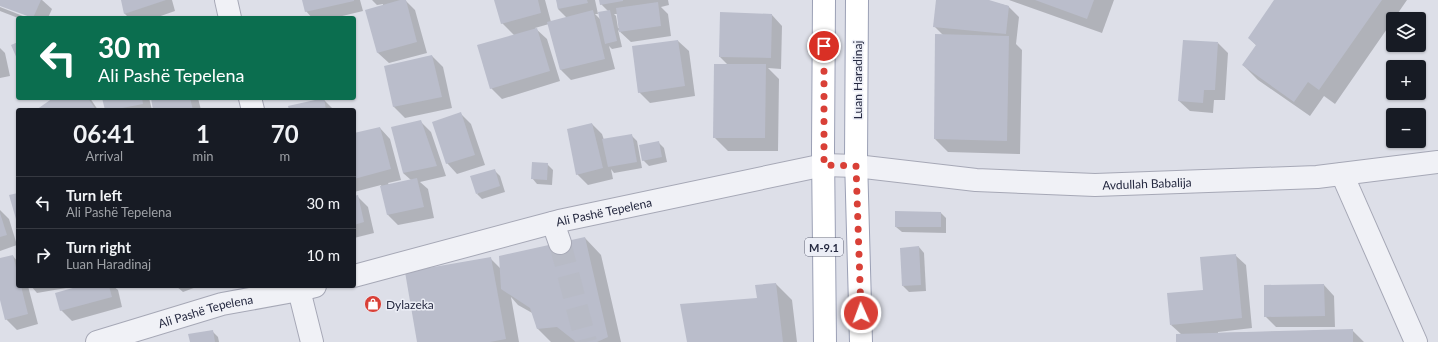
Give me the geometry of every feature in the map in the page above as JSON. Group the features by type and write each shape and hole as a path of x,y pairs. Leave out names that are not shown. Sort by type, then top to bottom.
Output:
{"main road":[{"name":"M-9.1","path":"824,0 823,158 825,342"},
{"name":"Luan Haradinaj","path":"856,163 857,0"},
{"name":"M-9.1","path":"856,163 862,342"}],"street":[{"path":"226,0 230,16"},
{"name":"Ali Pashë Tepelena","path":"356,275 553,223 823,158 856,163"},
{"name":"Avdullah Babalija","path":"856,163 976,180 1095,184 1317,177 1438,162"},
{"path":"1342,174 1416,342"},
{"path":"553,223 560,243"},
{"name":"Ali Pashë Tepelena","path":"97,342 222,304 299,288"},
{"path":"304,288 312,342"}],"building":[{"path":"0,0 41,0 34,16 28,16 0,6"},
{"path":"121,0 166,0 124,14"},
{"path":"302,0 354,0 354,1 305,12"},
{"path":"400,0 406,0 417,42 377,53 365,10"},
{"path":"494,0 538,0 541,13 501,24"},
{"path":"556,0 587,0 588,3 558,9"},
{"path":"599,0 623,0 623,1 600,5"},
{"path":"936,0 989,0 1009,6 1006,34 933,27"},
{"path":"1035,0 1094,0 1087,19"},
{"path":"1274,0 1382,0 1319,90 1308,82 1294,102 1242,65 1256,45 1248,38"},
{"path":"658,2 661,26 619,32 616,8"},
{"path":"593,10 605,59 560,70 547,22"},
{"path":"610,10 617,41 605,44 598,12"},
{"path":"720,12 772,14 771,58 719,57"},
{"path":"537,28 550,71 490,89 477,45"},
{"path":"935,34 1009,36 1007,141 934,139"},
{"path":"678,40 685,86 638,93 632,46"},
{"path":"1183,40 1218,42 1215,90 1204,90 1203,103 1178,101"},
{"path":"16,43 16,56 11,45"},
{"path":"432,55 442,97 393,107 384,66"},
{"path":"714,64 766,64 765,138 713,138"},
{"path":"50,100 89,100 95,108 39,108"},
{"path":"102,100 142,100 143,104 122,108 104,108"},
{"path":"151,100 190,100 192,108 153,108"},
{"path":"315,100 324,100 326,108 288,108 288,106"},
{"path":"461,112 475,155 446,164 432,122"},
{"path":"421,120 437,166 403,173 391,127"},
{"path":"592,123 603,168 576,175 567,129"},
{"path":"380,127 391,169 356,178 356,133"},
{"path":"632,134 637,162 608,167 602,139"},
{"path":"659,141 662,157 642,161 639,145"},
{"path":"532,162 548,163 547,180 531,179"},
{"path":"495,169 500,186 476,194 470,176"},
{"path":"417,178 424,207 387,215 380,186"},
{"path":"16,193 16,219 9,195"},
{"path":"358,195 364,222 356,224 356,196"},
{"path":"895,211 941,212 941,227 895,227"},
{"path":"0,213 7,235 0,237"},
{"path":"585,237 608,337 597,342 576,342 557,327 537,329 530,308 501,289 499,256"},
{"path":"919,246 921,285 902,286 900,248"},
{"path":"1236,254 1242,318 1170,325 1167,293 1203,290 1200,257"},
{"path":"13,255 16,268 16,288 22,288 28,314 5,320 0,300 0,258"},
{"path":"491,257 506,339 490,342 417,342 405,272"},
{"path":"776,283 783,342 687,342 680,304 757,298 755,285"},
{"path":"1324,284 1325,316 1264,317 1264,285"},
{"path":"73,288 110,288 112,297 60,311 55,293"},
{"path":"1353,329 1353,342 1176,342 1176,334"},
{"path":"213,330 215,342 190,342 188,334"}],"tunnel":[{"path":"560,243 586,342"}],"place":[{"name":"Dylazeka","path":"373,304"}],"route":[{"path":"824,46 824,165 856,166 861,313"}]}
